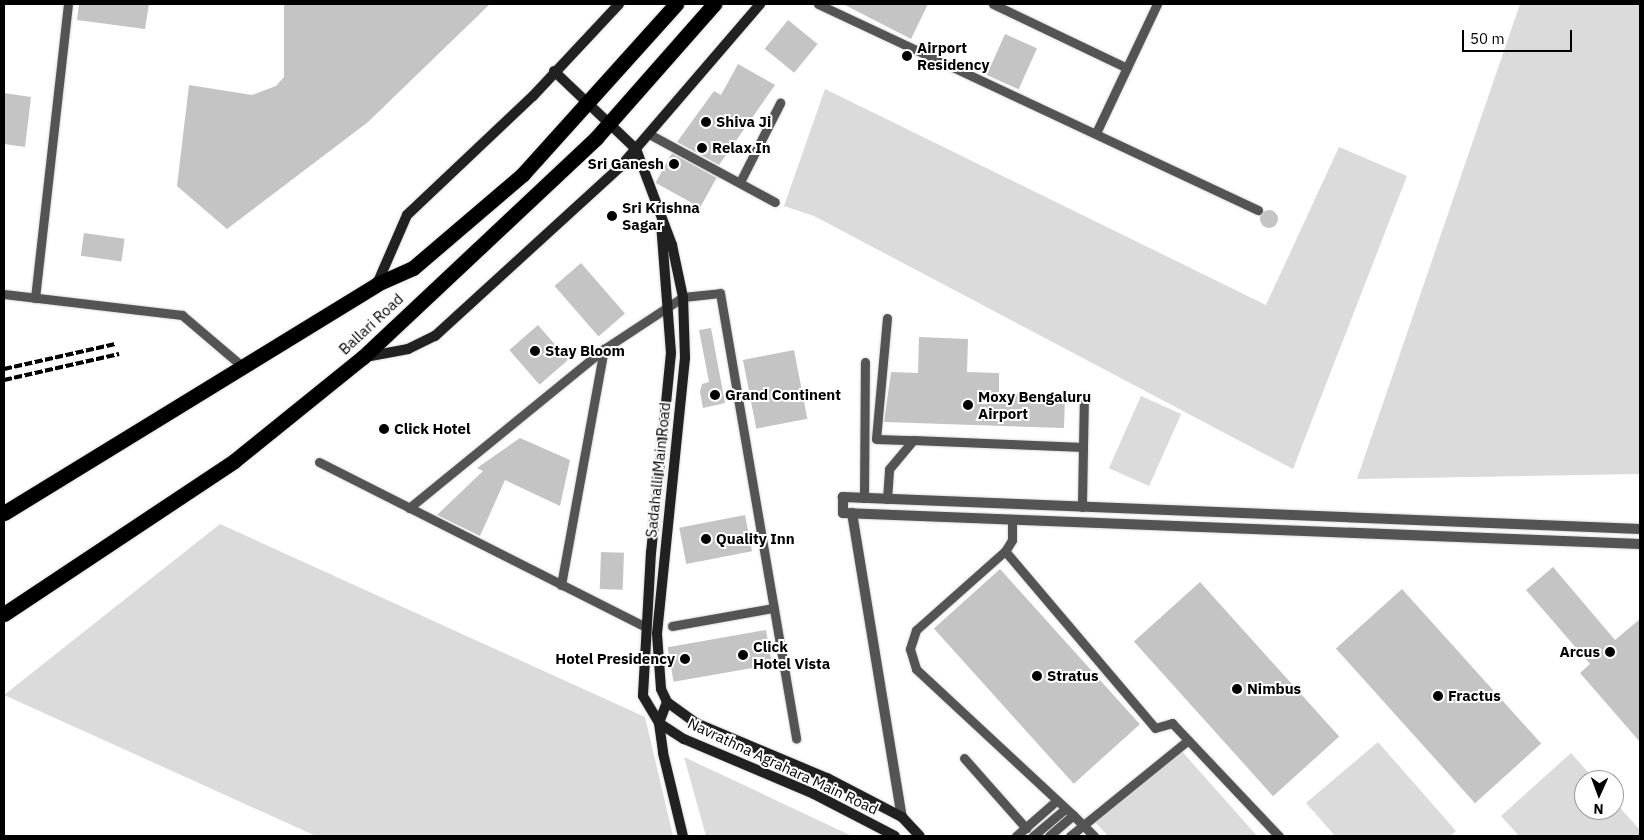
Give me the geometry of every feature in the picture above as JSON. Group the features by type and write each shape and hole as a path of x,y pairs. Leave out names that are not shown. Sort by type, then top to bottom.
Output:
{"highway":[{"name":"Ballari Road","path":"4,513 377,284 412,268 472,219 591,104 676,4"},
{"name":"Ballari Road","path":"4,614 234,461 363,357 611,123 714,4"}],"street":[{"path":"377,284 407,215 554,71 619,4"},
{"path":"363,357 408,349 435,336 636,149 760,4"},
{"path":"554,71 611,123 636,149"},
{"name":"Sadahalli Main Road","path":"636,149 661,220 672,244 683,297 685,358 657,634 661,689 667,702"},
{"name":"Sadahalli Main Road","path":"661,220 669,304 668,410 650,565 645,627 643,696 659,723 683,836"},
{"path":"902,817 843,497 1640,529"},
{"path":"847,513 1640,544"},
{"path":"650,565 663,566"},
{"path":"659,723 667,702"},
{"name":"Navrathna Agrahara Main Road","path":"667,702 696,723 827,778 902,817 920,836"},
{"name":"Navrathna Agrahara Main Road","path":"659,723 895,836"}],"lane":[{"path":"35,298 68,4"},
{"path":"818,4 1258,210"},
{"path":"993,4 1013,8 1127,68"},
{"path":"1096,133 1157,4"},
{"path":"740,182 780,103"},
{"path":"649,134 775,202"},
{"path":"409,508 604,349 669,304 683,297 720,293 796,739"},
{"path":"4,294 182,315 243,367"},
{"path":"876,439 887,318"},
{"path":"561,585 604,349"},
{"path":"864,498 865,362"},
{"path":"1082,507 1084,397"},
{"path":"864,438 1083,447"},
{"path":"887,499 889,469 913,440"},
{"path":"319,462 645,627"},
{"path":"1012,519 1012,540 1005,551 916,630 910,649 916,669 1056,801 1083,824 1093,836"},
{"path":"1005,551 1155,728 1172,723 1277,836"},
{"path":"672,626 773,608"},
{"path":"1070,836 1188,740"},
{"path":"964,758 1026,828"},
{"path":"1016,836 1056,801"},
{"path":"1033,836 1065,809"},
{"path":"1049,836 1073,815"}],"shaded area":[{"path":"1520,4 1640,4 1640,474 1357,479"},
{"path":"825,89 1266,305 1339,147 1407,176 1293,469 814,216 784,206"},
{"path":"1141,396 1181,414 1149,486 1109,468"},
{"path":"220,524 645,717 673,836 316,836 4,695"},
{"path":"1378,742 1456,831 1450,836 1335,836 1306,803"},
{"path":"1179,748 1257,836 1108,836 1095,822"},
{"path":"1571,753 1586,770 1574,770 1574,820 1624,820 1624,812 1640,830 1640,836 1519,836 1501,816"},
{"path":"684,757 852,836 706,836"}],"building":[{"path":"79,4 149,4 145,29 77,20"},
{"path":"284,4 490,4 368,122 227,229 177,186 189,85 252,95 276,86 284,77"},
{"path":"843,4 928,4 911,39"},
{"path":"788,20 818,44 794,73 765,49"},
{"path":"1005,34 1037,48 1019,89 987,75"},
{"path":"738,64 775,85 719,165 677,142 714,91 721,95"},
{"path":"4,93 31,97 25,147 4,144"},
{"path":"672,153 717,178 700,207 656,183"},
{"path":"1269,210 1275,213 1278,219 1275,225 1269,228 1263,225 1260,219 1263,213"},
{"path":"84,233 125,239 121,261 81,256"},
{"path":"581,263 625,314 599,337 555,286"},
{"path":"538,325 568,360 539,385 509,350"},
{"path":"711,328 725,403 703,408 700,392 702,384 709,382 699,330"},
{"path":"919,337 968,339 967,372 999,373 999,392 1065,396 1064,428 884,422 891,372 918,373"},
{"path":"794,350 807,419 756,429 743,360"},
{"path":"520,438 570,460 560,506 505,480 480,536 437,515 483,471 477,468"},
{"path":"745,515 752,551 686,564 679,528"},
{"path":"601,552 624,553 623,590 600,589"},
{"name":"Arcus","path":"1553,567 1615,640 1640,619 1640,742 1580,673 1590,664 1526,590"},
{"name":"Stratus","path":"1000,569 1140,724 1074,784 934,629"},
{"name":"Nimbus","path":"1200,582 1339,737 1273,796 1134,642"},
{"name":"Fractus","path":"1402,589 1541,744 1475,803 1336,649"},
{"path":"766,630 772,664 674,682 668,647"}],"railway":[{"path":"4,369 115,344"},
{"path":"4,380 119,354"}],"place":[{"name":"Airport Residency","path":"907,56"},
{"name":"Shiva Ji","path":"706,122"},
{"name":"Relax In","path":"702,148"},
{"name":"Sri Ganesh","path":"674,164"},
{"name":"Sri Krishna Sagar","path":"612,216"},
{"name":"Stay Bloom","path":"535,351"},
{"name":"Grand Continent","path":"715,395"},
{"name":"Moxy Bengaluru Airport","path":"968,405"},
{"name":"Click Hotel","path":"384,429"},
{"name":"Quality Inn","path":"706,539"},
{"name":"Arcus","path":"1610,652"},
{"name":"Click Hotel Vista","path":"743,655"},
{"name":"Hotel Presidency","path":"685,659"},
{"name":"Stratus","path":"1037,676"},
{"name":"Nimbus","path":"1237,689"},
{"name":"Fractus","path":"1438,696"}]}
